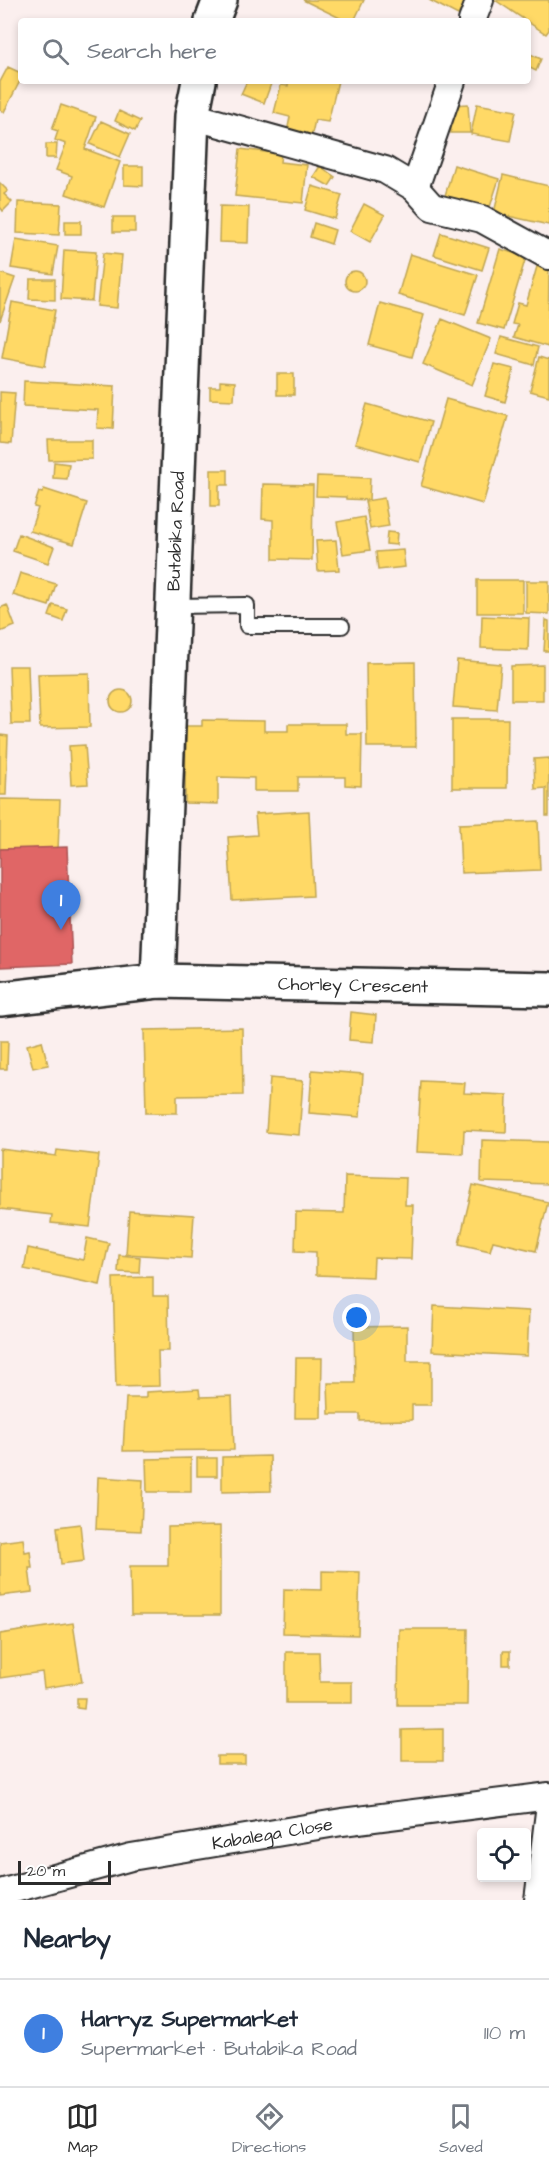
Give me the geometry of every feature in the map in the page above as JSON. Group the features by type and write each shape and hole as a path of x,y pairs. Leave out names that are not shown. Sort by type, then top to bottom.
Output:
{"main road":[{"path":"213,18 220,0"},
{"name":"Butabika Road","path":"158,981 192,116 198,84"},
{"name":"Chorley Crescent","path":"0,999 158,981 549,989"}],"street":[{"path":"473,18 480,0"},
{"path":"415,188 451,84"},
{"path":"192,116 385,170 415,188 432,207 482,219 549,256"},
{"name":"Kabalega Close","path":"0,1893 131,1857 342,1822 549,1796"},
{"path":"538,1900 549,1812"}],"lane":[{"path":"172,606 247,604 247,626 342,626"}],"building: Homes":[{"path":"303,0 364,0 355,18 340,18"},
{"path":"429,0 466,0 458,15"},
{"path":"495,0 549,0 549,30 546,34 531,24 531,18 522,18"},
{"path":"531,54 541,59 536,71 531,68"},
{"path":"8,67 18,72 18,84 4,112 0,110 0,82"},
{"path":"246,84 271,84 264,103 241,94"},
{"path":"288,84 337,84 328,122 315,120 311,138 287,132 290,117 274,113 281,85 288,86"},
{"path":"468,104 470,133 451,133 450,105"},
{"path":"477,104 516,111 510,141 471,134"},
{"path":"61,105 96,117 85,149 120,162 104,207 66,194 72,176 56,170 66,144 55,140 58,131 52,129"},
{"path":"119,111 140,121 135,131 115,121"},
{"path":"101,121 130,134 120,157 90,144"},
{"path":"46,144 57,144 56,158 46,158"},
{"path":"240,149 281,154 280,162 307,165 303,203 235,196"},
{"path":"454,165 499,179 488,213 444,199"},
{"path":"124,166 143,166 143,186 124,185"},
{"path":"320,166 335,177 329,186 313,177"},
{"path":"503,175 549,186 549,225 494,213"},
{"path":"0,183 8,191 4,194 12,202 3,211 0,207"},
{"path":"312,186 342,195 335,219 305,210"},
{"path":"18,202 61,204 59,235 17,233"},
{"path":"364,204 385,215 370,242 350,231"},
{"path":"220,206 249,207 248,243 219,242"},
{"path":"113,217 135,217 135,232 113,232"},
{"path":"65,221 81,221 81,234 65,234"},
{"path":"314,223 335,230 331,244 310,237"},
{"path":"441,233 489,248 482,270 434,255"},
{"path":"16,239 58,246 53,274 11,268"},
{"path":"500,249 526,257 504,330 478,323"},
{"path":"64,250 96,252 92,301 61,299"},
{"path":"103,253 122,255 117,308 97,306"},
{"path":"410,254 478,275 465,315 398,295"},
{"path":"538,263 549,267 548,347 514,337 518,325 512,324 518,303 526,305"},
{"path":"355,271 362,274 365,281 362,288 355,291 348,288 345,281 348,274"},
{"path":"0,273 15,278 0,321"},
{"path":"30,279 55,279 55,300 29,299"},
{"path":"12,302 55,310 45,366 2,358"},
{"path":"380,303 424,315 412,357 369,345"},
{"path":"442,319 491,339 472,385 423,364"},
{"path":"501,337 538,347 534,365 496,354"},
{"path":"539,357 549,360 549,396 530,391"},
{"path":"494,364 514,369 505,402 485,396"},
{"path":"277,374 294,374 294,395 277,395"},
{"path":"24,381 115,386 113,429 97,428 98,410 23,406"},
{"path":"220,381 235,382 234,400 210,399 210,387 220,387"},
{"path":"0,392 15,393 11,444 0,443"},
{"path":"446,399 508,416 483,504 421,486"},
{"path":"367,404 431,422 420,462 355,444"},
{"path":"48,440 92,440 92,459 49,460"},
{"path":"54,462 69,464 67,479 53,478"},
{"path":"211,470 228,470 228,485 219,485 219,506 211,506"},
{"path":"317,476 370,478 369,500 316,496"},
{"path":"263,484 313,485 312,560 273,559 273,520 262,519"},
{"path":"44,489 87,503 74,544 30,531 38,508 34,507 39,492 42,493"},
{"path":"384,498 389,526 370,529 365,501"},
{"path":"364,517 370,550 343,554 337,522"},
{"path":"387,532 397,533 396,545 386,544"},
{"path":"19,534 54,547 48,563 13,551"},
{"path":"336,540 339,570 318,571 316,541"},
{"path":"403,550 405,567 378,570 376,552"},
{"path":"20,573 56,584 49,606 13,595"},
{"path":"477,580 523,580 523,613 477,613"},
{"path":"526,581 549,581 549,614 526,613"},
{"path":"7,605 15,626 0,632 0,608"},
{"path":"53,605 67,609 63,621 49,616"},
{"path":"482,616 529,618 528,650 481,648"},
{"path":"546,620 549,621 549,651 544,651"},
{"path":"457,660 501,664 497,710 453,707"},
{"path":"415,662 416,747 367,747 366,663"},
{"path":"543,665 543,700 511,700 511,666"},
{"path":"9,666 28,666 30,724 11,724"},
{"path":"89,673 90,727 40,728 38,674"},
{"path":"121,690 129,693 132,701 129,709 121,712 113,709 110,701 113,693"},
{"path":"452,719 508,719 507,788 452,788"},
{"path":"202,720 264,721 264,731 288,731 288,724 346,724 346,734 362,734 361,786 345,785 345,777 298,777 298,791 254,791 254,778 218,777 218,804 185,803 186,726 202,726"},
{"path":"0,735 8,736 6,795 0,795"},
{"path":"85,745 88,784 71,785 69,746"},
{"path":"549,758 549,816 546,816 546,788 535,789 534,759"},
{"path":"0,799 60,800 58,851 0,849"},
{"path":"309,811 313,896 232,900 228,837 257,835 255,814"},
{"path":"538,821 540,870 461,873 459,824"},
{"path":"351,1012 376,1015 374,1042 349,1040"},
{"path":"242,1028 243,1095 177,1096 177,1113 146,1113 144,1030"},
{"path":"0,1041 8,1041 7,1069 0,1069"},
{"path":"42,1041 48,1065 33,1068 27,1045"},
{"path":"312,1070 363,1074 360,1117 309,1113"},
{"path":"270,1078 303,1081 299,1135 266,1132"},
{"path":"421,1081 465,1083 464,1093 507,1095 506,1132 464,1130 463,1154 417,1152"},
{"path":"482,1140 549,1142 549,1184 481,1182"},
{"path":"0,1149 56,1156 57,1150 99,1155 90,1227 51,1223 52,1215 0,1209"},
{"path":"345,1176 406,1178 405,1205 413,1205 411,1259 374,1258 373,1277 316,1275 316,1252 295,1251 296,1212 344,1213"},
{"path":"473,1185 548,1202 536,1251 493,1241 490,1251 459,1244"},
{"path":"129,1211 194,1215 191,1258 126,1254"},
{"path":"87,1238 109,1243 100,1285 24,1269 28,1248 83,1260"},
{"path":"119,1255 140,1257 139,1273 118,1272"},
{"path":"153,1277 153,1296 168,1296 169,1351 158,1351 159,1386 116,1387 113,1278"},
{"path":"434,1306 529,1311 527,1356 432,1351"},
{"path":"407,1326 407,1361 431,1361 431,1405 412,1405 412,1420 360,1421 360,1414 329,1414 328,1383 355,1383 354,1327"},
{"path":"296,1358 322,1358 321,1418 295,1418"},
{"path":"199,1389 200,1397 232,1396 234,1450 123,1451 126,1398 146,1398 146,1392"},
{"path":"270,1456 271,1491 222,1492 222,1457"},
{"path":"191,1458 191,1492 147,1492 146,1459"},
{"path":"197,1458 217,1458 217,1476 197,1476"},
{"path":"98,1477 143,1480 141,1531 96,1529"},
{"path":"80,1524 84,1561 61,1564 57,1527"},
{"path":"220,1526 220,1615 131,1615 130,1566 168,1566 168,1527"},
{"path":"23,1539 25,1552 30,1551 32,1568 29,1568 32,1592 0,1596 0,1542"},
{"path":"322,1571 360,1572 358,1635 283,1633 284,1589 322,1590"},
{"path":"73,1623 82,1682 44,1688 42,1672 0,1678 0,1634"},
{"path":"399,1629 468,1629 467,1705 398,1705"},
{"path":"503,1651 510,1651 510,1665 503,1665"},
{"path":"286,1652 319,1652 320,1682 352,1682 352,1703 286,1703"},
{"path":"77,1698 85,1698 84,1709 77,1708"},
{"path":"443,1729 443,1761 402,1761 402,1730"},
{"path":"217,1756 245,1756 245,1764 217,1764"}],"building: Shops":[{"path":"67,847 72,964 0,967 0,849"}],"place":[{"name":"Harryz Supermarket","path":"61,930"}]}
